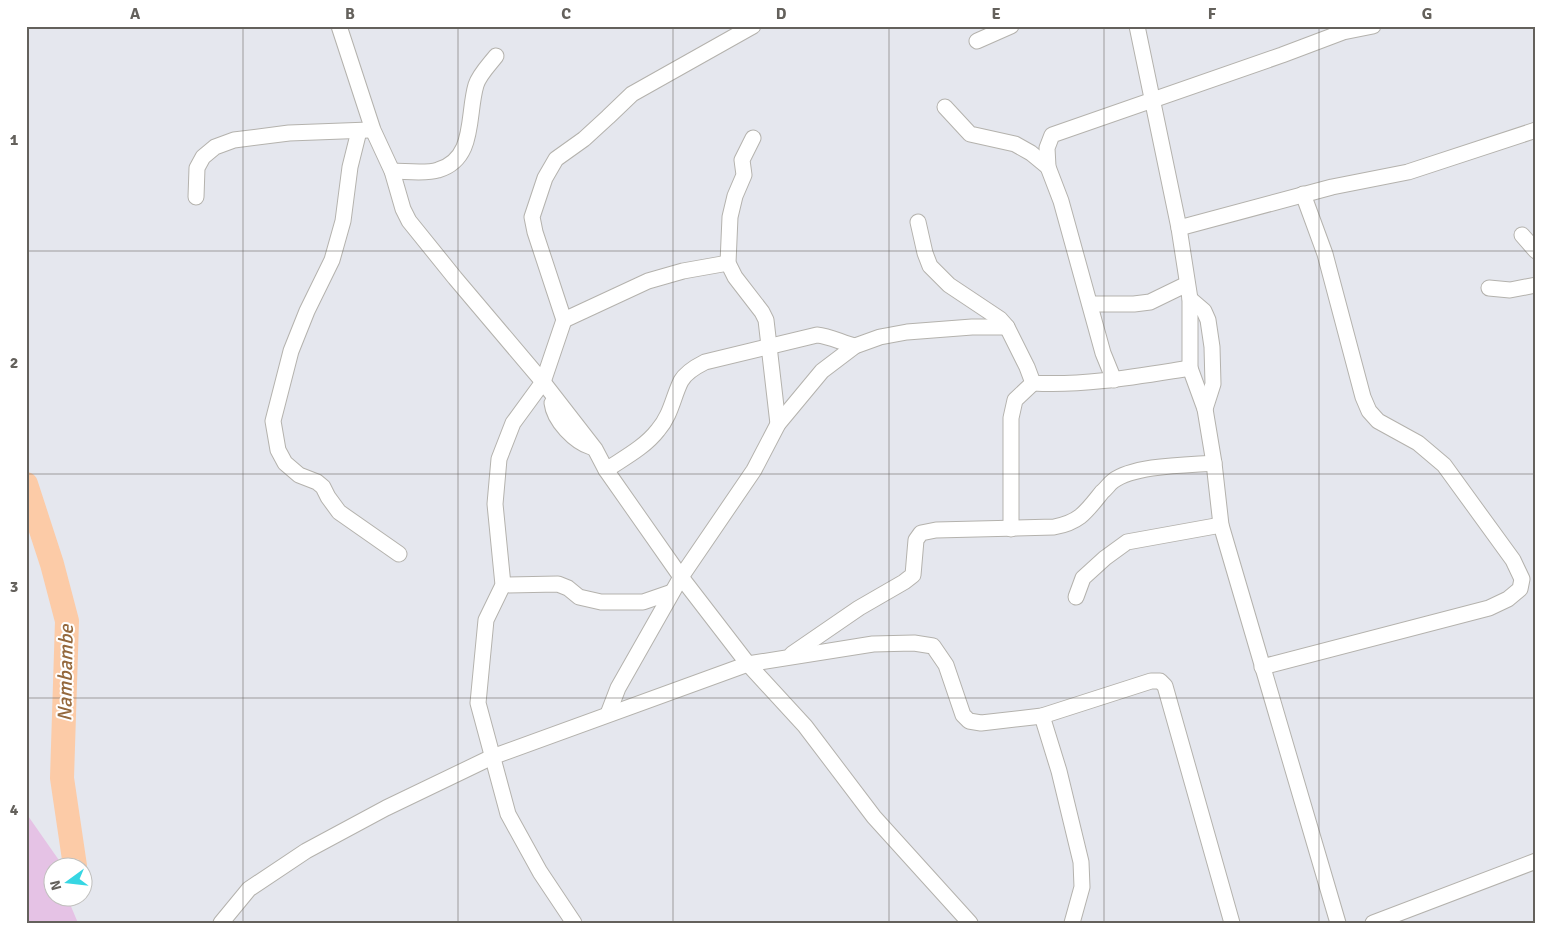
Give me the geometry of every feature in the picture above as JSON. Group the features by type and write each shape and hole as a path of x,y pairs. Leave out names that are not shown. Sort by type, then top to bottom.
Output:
{"street":[{"path":"339,26 366,130 392,170 403,209 409,221 546,386 552,409 571,437 583,445 595,449 606,470 681,576 748,664 805,726 874,817 970,923"},
{"path":"574,923 540,872 508,814 478,703 486,620 503,585 495,504 499,460 513,423 546,386 564,320 535,232 532,217 545,178 556,159 608,117 632,94 732,33 753,26"},
{"path":"977,41 1012,26"},
{"path":"1137,26 1179,228 1186,284 1190,299 1190,368 1205,409 1221,524 1338,923"},
{"path":"1114,380 1104,354 1061,201 1048,167 1047,148 1052,135 1343,32 1373,26"},
{"path":"392,170 436,171 447,167 457,160 466,146 476,83 496,56"},
{"path":"945,107 970,134 1015,144 1048,167"},
{"path":"196,197 197,168 203,157 215,147 234,140 289,133 366,130"},
{"path":"366,130 350,167 343,221 332,260 307,311 291,351 273,421 278,450 285,463 299,475 317,482 323,487 339,512 399,554"},
{"path":"1179,228 1332,186 1408,172 1536,130"},
{"path":"753,138 741,163 744,174 735,196 730,217 728,263 735,277 766,320 778,424"},
{"path":"1262,667 1489,608 1508,599 1520,590 1522,579 1513,560 1444,465 1418,443 1378,421 1368,411 1362,397 1325,254 1304,194"},
{"path":"918,222 930,266 949,285 1000,319 1007,327 1028,367 1033,383"},
{"path":"1522,235 1536,251"},
{"path":"564,320 648,281 728,263"},
{"path":"1090,304 1150,302 1186,284"},
{"path":"1489,288 1510,290 1536,284"},
{"path":"1190,299 1204,311 1208,320 1212,347 1213,384 1205,409"},
{"path":"608,714 618,688 681,576 754,470 778,424 822,371 855,346 880,337 907,332 972,327 1007,327"},
{"path":"606,470 651,438 669,414 682,379 695,367 705,362 817,335 826,336 855,346"},
{"path":"1011,529 1011,418 1015,400 1033,383 1055,384 1114,380 1190,368"},
{"path":"789,656 858,608 913,575 916,540 921,533 936,530 1054,528 1069,524 1084,513 1112,481 1132,472 1214,464"},
{"path":"1076,597 1083,578 1105,558 1128,542 1221,524"},
{"path":"503,585 558,584 568,588 580,597 590,600 643,602 662,610"},
{"path":"643,602 672,592"},
{"path":"220,923 249,889 306,851 386,808 492,757 748,664 873,644 914,643 933,646 946,665 963,714 969,721 981,723 1042,716 1151,681 1160,681 1165,686 1232,923"},
{"path":"1042,716 1059,771 1081,862 1082,887 1072,923"},
{"path":"1373,923 1536,861"}],"shaded area":[{"path":"26,813 56,856 42,856 42,906 71,906 78,923 26,923"}],"waterway":[{"name":"Nambambe","path":"26,484 52,564 67,621 62,778 74,856"}]}
